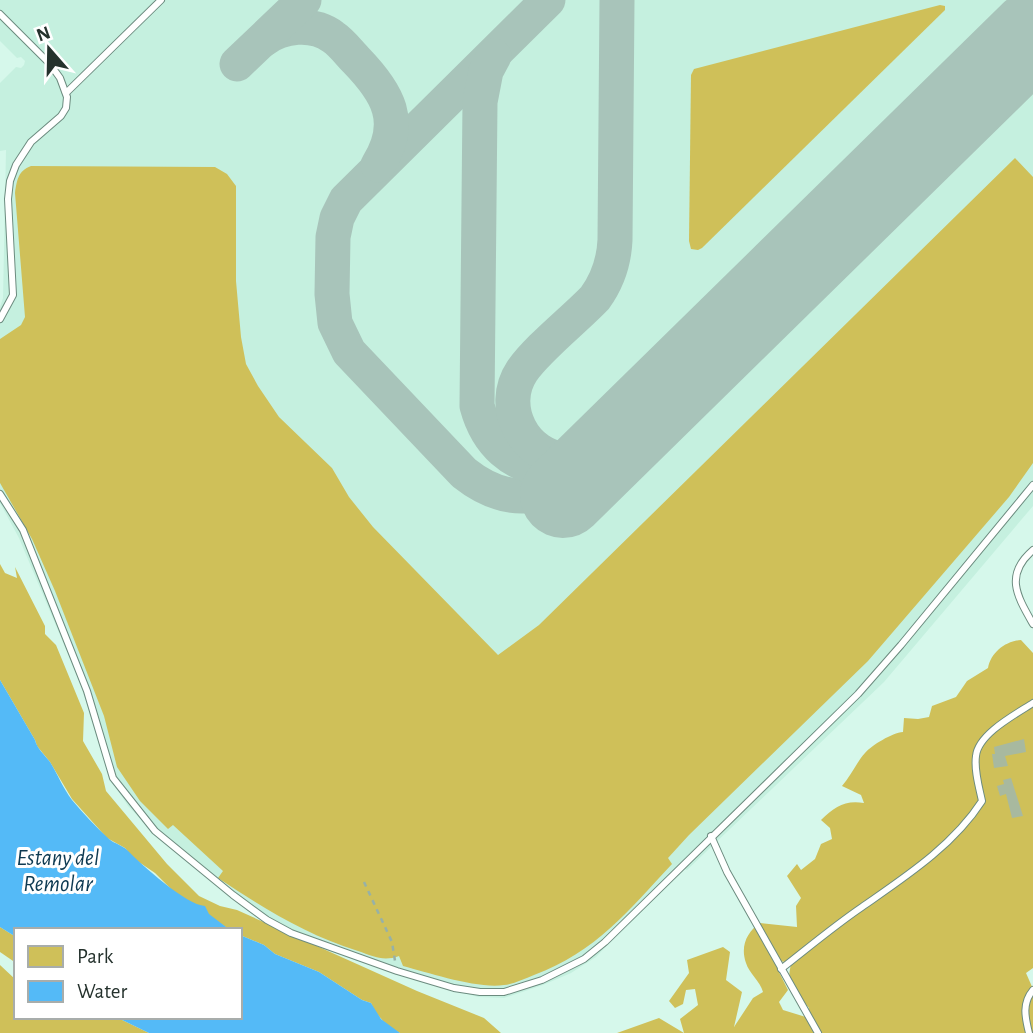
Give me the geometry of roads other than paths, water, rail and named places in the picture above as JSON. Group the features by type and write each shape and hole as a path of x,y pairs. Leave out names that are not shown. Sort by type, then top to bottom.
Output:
{"lane":[{"path":"66,93 161,0"},
{"path":"0,14 50,64 66,93 66,108 61,116 31,142 16,165 10,181 8,199 13,295 0,319"},
{"path":"0,494 23,530 88,691 113,778 155,831 233,895 267,920 291,933 397,971 454,988 504,992 542,981 584,959 605,942 710,836 858,694 1033,485"},
{"path":"1033,550 1018,569 1015,579 1020,603 1033,622"},
{"path":"781,969 860,908 899,883 975,811 982,801 976,754 982,741 1005,720 1033,703"},
{"path":"710,836 727,872 818,1033"},
{"path":"1029,1033 1024,1010 1033,990"}],"water":[{"name":"Estany del Remolar","path":"0,680 37,746 85,815 109,839 125,848 164,883 187,899 205,906 209,914 227,928 14,928 14,936 0,927"},
{"path":"242,936 264,945 275,954 319,972 371,1003 381,1019 400,1033 149,1033 120,1019 242,1019"}]}
